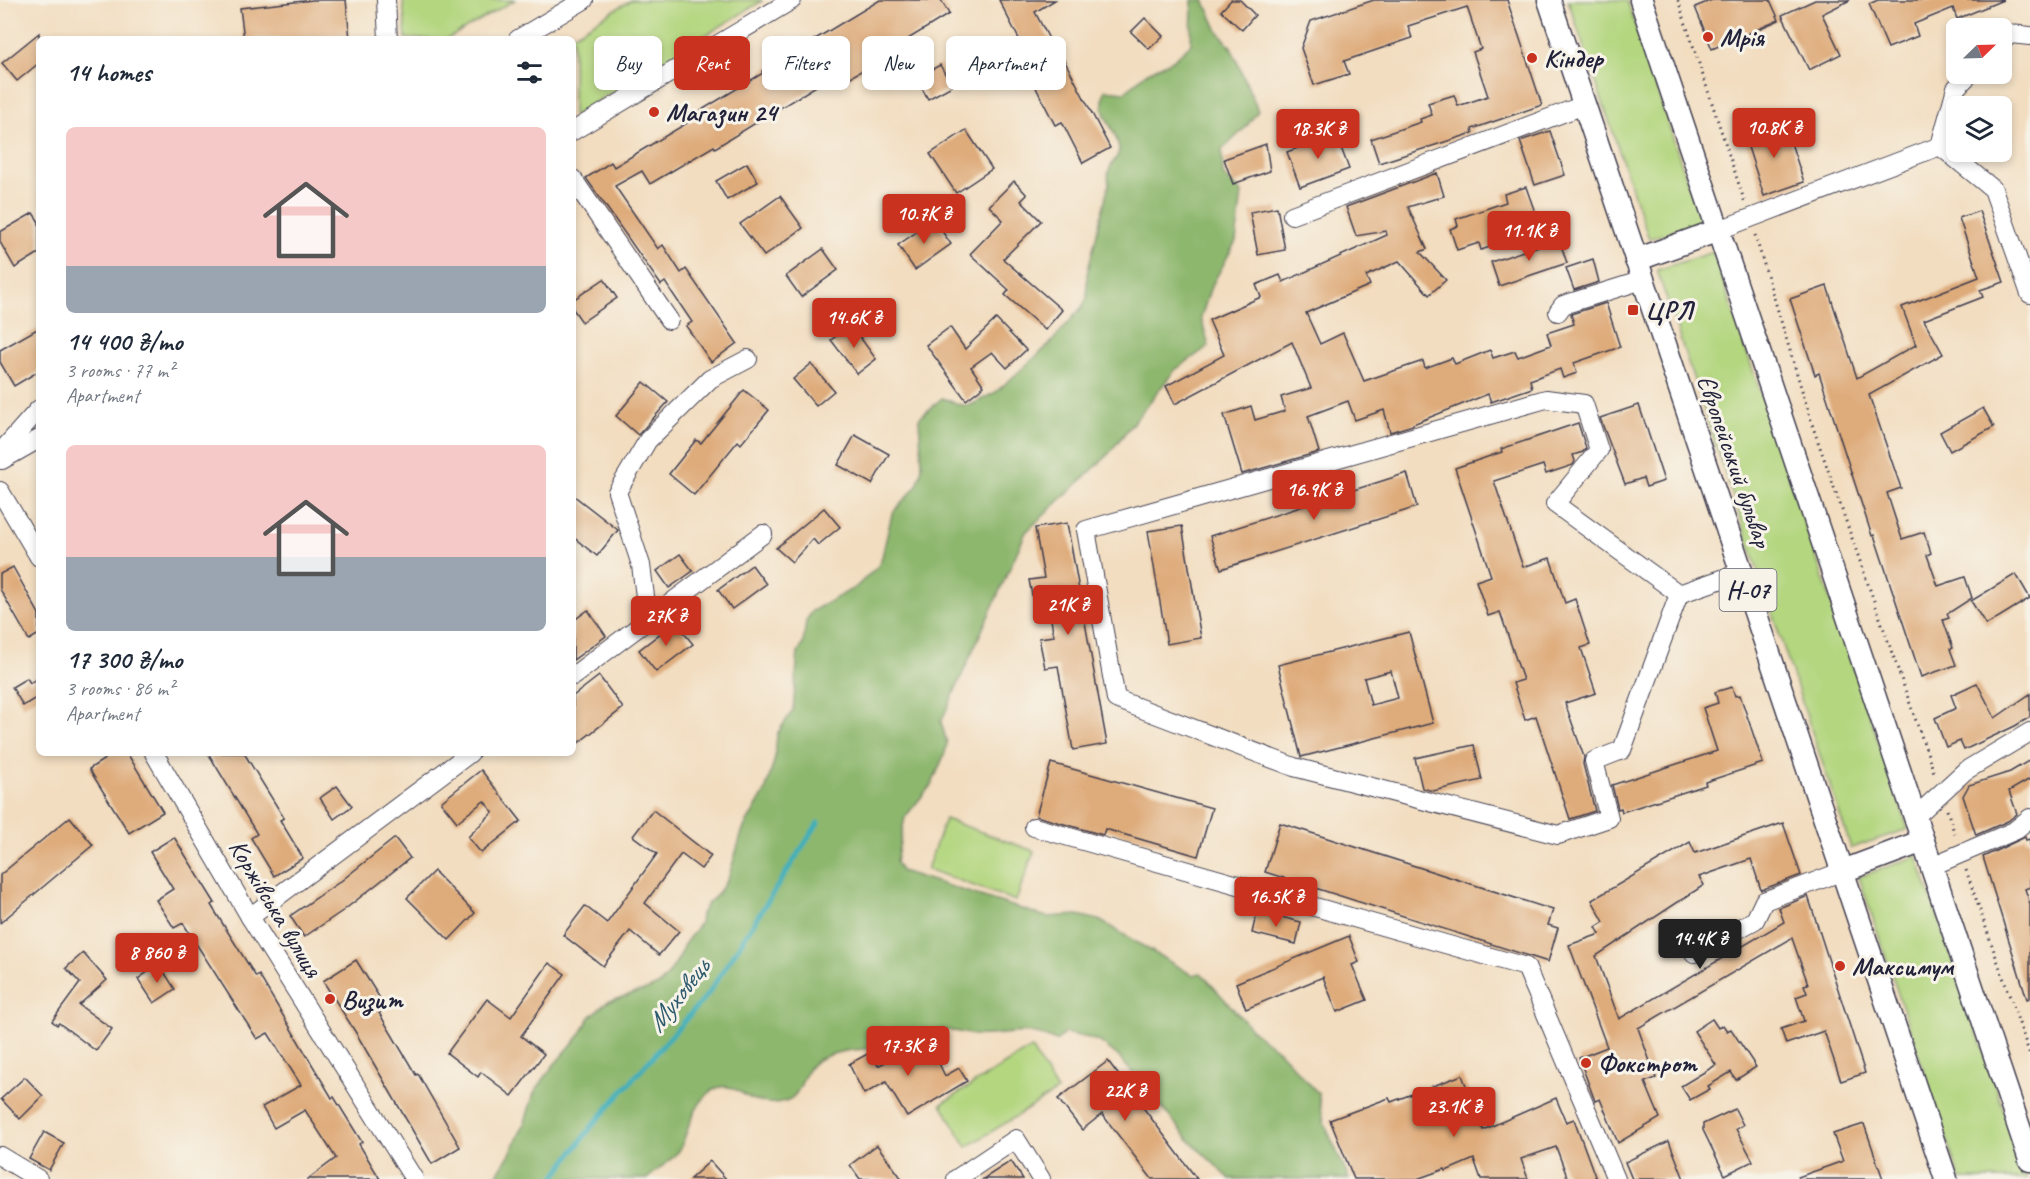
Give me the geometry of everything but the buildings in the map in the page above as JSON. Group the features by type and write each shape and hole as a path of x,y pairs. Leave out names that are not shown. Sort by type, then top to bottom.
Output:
{"main road":[{"name":"Європейський бульвар","path":"1549,0 1946,1179"},
{"path":"1641,0 2030,1160"},
{"path":"1640,270 1719,230"},
{"path":"1843,871 1923,841"}],"street":[{"path":"386,0 388,36"},
{"path":"523,36 584,0"},
{"path":"576,129 792,0"},
{"path":"2012,34 2030,36"},
{"path":"1940,146 1956,88 1960,84"},
{"path":"1293,215 1584,105"},
{"path":"1719,230 1940,146"},
{"path":"1940,146 1993,189 2030,294"},
{"path":"576,182 669,320"},
{"path":"1558,312 1563,305 1640,270"},
{"path":"648,620 641,565 617,492 648,440 710,379 748,358"},
{"path":"1546,399 1584,404 1599,450 1555,504 1679,594 1622,750 1594,761 1609,818 1558,835 1294,767 1116,699 1086,530 1546,399"},
{"path":"0,453 36,413"},
{"path":"0,461 36,441"},
{"path":"0,491 36,552"},
{"path":"576,674 763,534"},
{"path":"1679,594 1742,572"},
{"path":"1915,817 1965,771 2030,732"},
{"name":"Коржівська вулиця","path":"156,756 250,917 414,1179"},
{"path":"250,917 466,756"},
{"path":"1932,866 2014,831 2030,818"},
{"path":"1034,827 1526,967 1616,1179"},
{"path":"1694,953 1755,920 1764,901 1843,871"},
{"path":"956,1179 1016,1138 1041,1179"},
{"path":"0,1156 38,1179"}],"path":[{"path":"1678,0 1736,170 1814,430 1942,792 2030,1055"}],"green space":[{"path":"403,0 515,0 452,36 406,36"},
{"path":"631,0 762,1 704,36 674,36 674,55 662,62 662,36 594,36 594,90 616,90 576,114 576,36 571,36"},
{"path":"1192,0 1204,0 1218,31 1231,47 1258,111 1246,127 1222,150 1223,175 1242,193 1236,241 1210,289 1201,318 1209,346 1175,370 1106,457 1026,532 941,722 947,743 945,753 932,784 905,817 896,862 901,871 1047,917 1078,915 1099,920 1192,975 1201,973 1254,1032 1279,1051 1318,1093 1324,1123 1349,1179 1230,1179 1191,1142 1118,1056 1100,1042 1065,1033 1056,1041 1044,1036 1024,1033 976,1035 941,1030 891,1046 839,1052 818,1060 808,1070 798,1090 789,1100 771,1103 757,1101 724,1086 713,1090 703,1099 696,1111 679,1150 647,1179 494,1179 511,1152 525,1122 534,1093 552,1067 580,1035 590,1017 607,1002 660,984 700,923 701,914 707,904 728,879 743,829 765,792 775,758 777,734 793,710 798,652 803,644 806,621 812,611 856,587 878,566 892,514 917,485 921,474 919,418 942,398 961,405 971,405 996,392 1049,345 1082,307 1087,298 1087,274 1109,184 1109,171 1119,149 1103,109 1105,90 1125,92 1146,73 1173,60 1191,44"},
{"path":"1568,0 1627,0 1701,222 1649,239"},
{"path":"1713,252 1908,829 1851,848 1657,270"},
{"path":"945,819 1034,851 1016,901 927,869"},
{"path":"1917,856 2027,1179 1960,1179 1859,877"},
{"path":"1031,1048 1057,1091 967,1147 941,1104"}],"waterway":[{"name":"Муховець","path":"553,1179 592,1126 708,994 818,823"}],"place":[{"name":"Мрія","path":"1708,37"},
{"name":"Кіндер","path":"1532,58"},
{"name":"Магазин 24","path":"654,112"},
{"name":"ЦРЛ","path":"1633,310"},
{"name":"Максимум","path":"1840,966"},
{"name":"Визит","path":"330,999"},
{"name":"Фокстрот","path":"1586,1063"}]}
